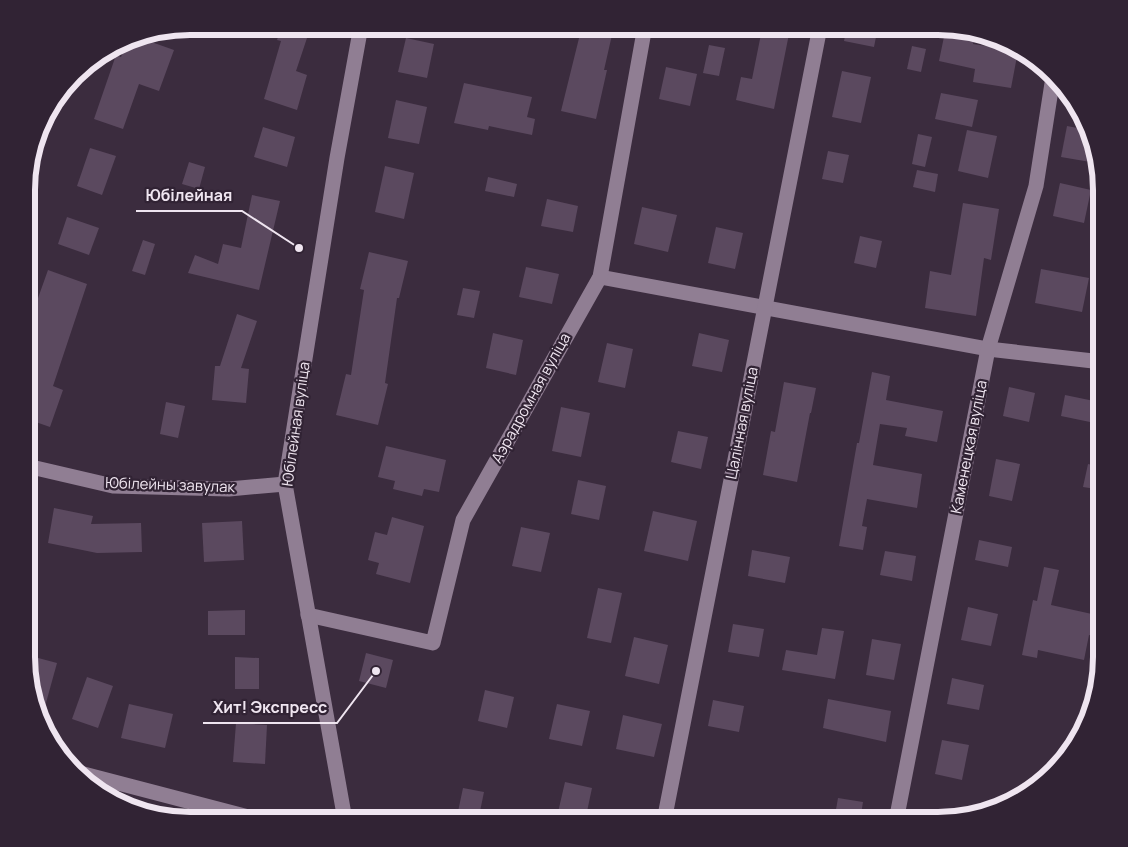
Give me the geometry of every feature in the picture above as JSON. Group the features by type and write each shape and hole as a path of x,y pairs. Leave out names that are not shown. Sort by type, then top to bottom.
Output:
{"street":[{"name":"Юбілейная вуліца","path":"344,812 285,484 337,158 360,35"},
{"name":"Аэрадромная вуліца","path":"308,615 433,642 462,520 600,277 643,35"},
{"name":"Цалінная вуліца","path":"666,812 818,35"},
{"name":"Каменецкая вуліца","path":"898,812 988,349 1036,186 1052,86"},
{"path":"600,277 764,309 988,349 1093,361"},
{"name":"Юбілейны завулак","path":"35,468 113,486 229,489 285,484"},
{"path":"100,783 226,812"}],"building":[{"path":"279,35 308,35 296,71 307,75 297,110 264,99 281,41 277,40"},
{"path":"580,35 612,35 604,70 607,70 596,119 561,111"},
{"path":"761,35 789,35 774,109 736,100 741,77 752,79"},
{"path":"845,35 876,35 874,47 844,41"},
{"path":"944,35 974,39 973,44 1000,48 1017,57 1011,88 973,82 975,69 939,61"},
{"path":"406,38 434,44 427,78 398,72"},
{"path":"148,41 174,50 159,91 139,84 123,129 94,119 116,55 121,57 124,50 127,51 128,48"},
{"path":"709,45 725,48 719,76 703,73"},
{"path":"912,46 926,49 921,72 907,69"},
{"path":"666,67 697,74 690,106 659,99"},
{"path":"842,71 871,77 861,123 832,117"},
{"path":"464,83 532,97 527,117 535,119 532,135 489,126 488,130 454,123"},
{"path":"941,93 978,100 972,127 935,119"},
{"path":"396,100 427,107 419,144 388,138"},
{"path":"1067,126 1080,128 1090,162 1061,157"},
{"path":"263,127 295,137 287,167 254,157"},
{"path":"967,130 997,136 988,178 958,171"},
{"path":"918,134 932,137 925,167 912,164"},
{"path":"90,148 116,156 102,195 77,186"},
{"path":"828,151 849,155 843,183 822,179"},
{"path":"189,162 205,167 199,189 182,184"},
{"path":"385,166 414,173 404,219 375,212"},
{"path":"917,170 938,174 935,192 913,187"},
{"path":"488,177 517,184 514,197 485,191"},
{"path":"1060,183 1091,190 1084,223 1053,216"},
{"path":"252,195 280,201 259,290 188,273 195,255 218,264 223,244 241,248"},
{"path":"547,199 578,206 573,232 541,226"},
{"path":"963,203 999,209 991,260 984,258 976,316 925,308 930,271 951,275"},
{"path":"642,207 677,215 668,252 634,244"},
{"path":"67,217 99,228 89,255 58,244"},
{"path":"716,227 743,233 735,269 708,263"},
{"path":"860,236 882,241 876,268 854,263"},
{"path":"143,240 155,244 145,275 132,271"},
{"path":"369,252 408,261 399,298 397,298 385,383 388,384 378,425 336,415 346,374 351,375 364,290 360,289"},
{"path":"526,267 559,274 552,304 519,297"},
{"path":"1041,269 1089,278 1082,312 1035,303"},
{"path":"48,270 87,284 53,386 63,390 50,427 35,422 35,307"},
{"path":"463,288 480,291 474,318 457,315"},
{"path":"237,314 257,321 241,368 249,369 246,403 212,400 215,366 220,366"},
{"path":"493,333 523,340 516,375 486,368"},
{"path":"699,333 729,340 722,372 692,366"},
{"path":"607,343 633,349 625,388 598,382"},
{"path":"872,372 890,376 886,400 943,411 937,442 905,436 907,428 880,424 873,465 922,474 917,508 867,499 862,526 867,527 863,550 839,546 857,443 859,443"},
{"path":"784,382 816,388 797,482 763,475 771,431 775,432"},
{"path":"1009,387 1035,393 1029,422 1003,416"},
{"path":"1065,395 1093,401 1090,422 1061,416"},
{"path":"166,402 185,406 178,438 160,434"},
{"path":"561,407 590,413 581,457 552,451"},
{"path":"678,431 708,437 701,469 671,462"},
{"path":"386,446 446,460 439,492 424,489 422,496 393,489 395,481 378,477"},
{"path":"996,459 1020,464 1012,501 989,496"},
{"path":"1088,464 1093,465 1093,489 1083,487"},
{"path":"578,480 606,486 599,520 571,514"},
{"path":"54,508 93,516 91,524 141,523 142,552 97,553 48,543"},
{"path":"653,511 697,521 688,561 644,551"},
{"path":"392,517 424,526 410,583 376,574 379,563 368,560 375,532 387,535"},
{"path":"242,521 244,560 204,562 202,523"},
{"path":"521,527 550,533 541,572 512,566"},
{"path":"979,540 1012,547 1008,567 975,560"},
{"path":"752,550 790,557 785,583 748,576"},
{"path":"885,551 916,556 912,581 880,575"},
{"path":"1044,567 1059,570 1051,605 1093,614 1093,636 1089,635 1084,660 1038,650 1037,658 1022,655 1033,600 1037,601"},
{"path":"598,588 622,593 611,643 587,638"},
{"path":"968,607 998,614 991,646 961,640"},
{"path":"245,610 245,635 208,635 208,611"},
{"path":"733,624 764,629 759,657 728,652"},
{"path":"822,628 844,631 835,679 782,670 786,650 817,655"},
{"path":"634,637 668,645 659,684 625,676"},
{"path":"872,639 901,644 894,680 866,675"},
{"path":"366,653 393,660 386,688 359,681"},
{"path":"35,657 57,663 44,709 38,687"},
{"path":"235,657 259,658 259,689 235,689"},
{"path":"87,677 113,686 98,728 72,719"},
{"path":"952,678 984,685 979,710 947,704"},
{"path":"485,690 514,697 507,728 478,721"},
{"path":"828,699 891,711 886,742 823,728"},
{"path":"713,700 744,706 739,732 708,726"},
{"path":"129,704 173,714 165,748 121,738"},
{"path":"557,704 590,711 582,746 549,739"},
{"path":"623,715 662,724 654,757 616,749"},
{"path":"236,723 267,725 265,764 233,762"},
{"path":"942,740 969,745 962,780 935,774"},
{"path":"565,782 592,788 587,812 558,812"},
{"path":"463,788 484,792 480,812 458,812"},
{"path":"838,798 863,802 861,812 836,812"}],"place":[{"name":"Юбілейная","path":"299,248"},
{"name":"Хит! Экспресс","path":"376,671"}]}
